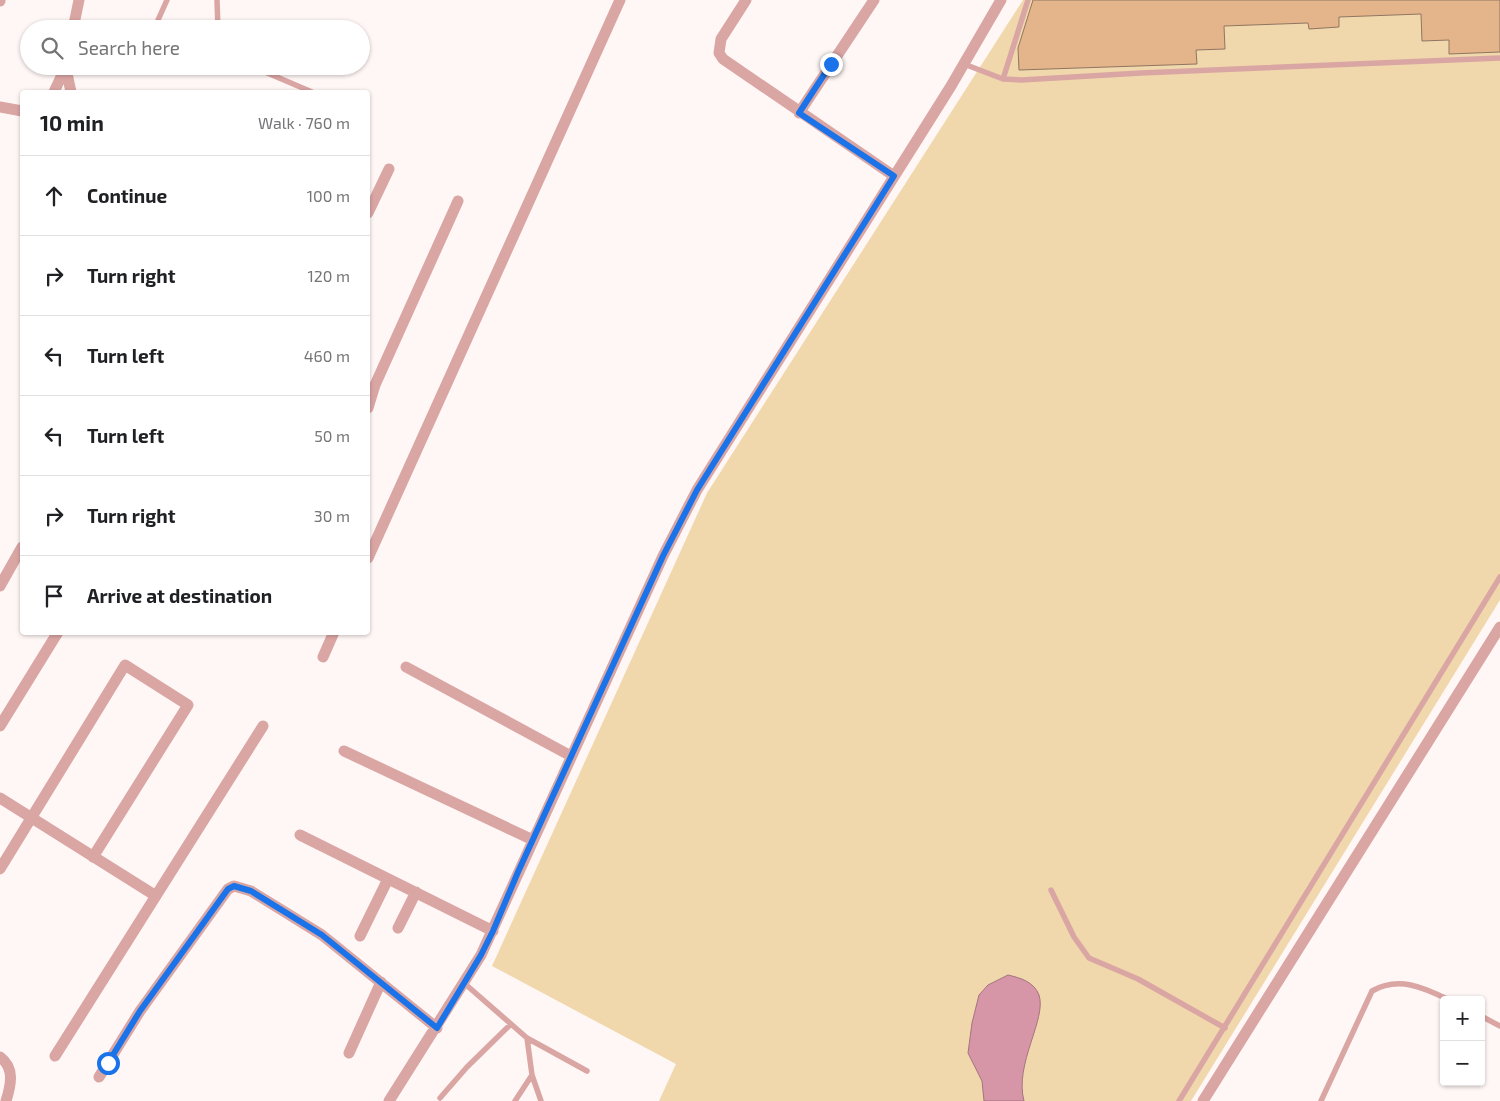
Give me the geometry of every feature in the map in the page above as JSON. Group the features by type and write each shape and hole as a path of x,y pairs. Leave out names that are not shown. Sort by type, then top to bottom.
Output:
{"street":[{"path":"75,20 79,0"},
{"path":"370,554 620,0"},
{"path":"746,0 721,39 719,52 723,59 799,113 894,176"},
{"path":"799,113 874,0"},
{"path":"391,1100 437,1028 493,931 663,556 697,490 964,64 1001,0"},
{"path":"55,90 62,75"},
{"path":"68,75 72,90"},
{"path":"0,107 20,111"},
{"path":"370,209 388,169"},
{"path":"371,384 458,201"},
{"path":"0,586 20,551"},
{"path":"1203,1101 1500,627"},
{"path":"0,726 56,635"},
{"path":"323,657 333,635"},
{"path":"0,869 125,665 188,705 93,857"},
{"path":"406,667 571,756"},
{"path":"55,1056 263,726"},
{"path":"344,751 533,840"},
{"path":"0,798 156,896"},
{"path":"300,835 493,931"},
{"path":"360,936 388,879"},
{"path":"99,1077 140,1011 179,955 228,889 234,886 251,891 322,935 437,1028"},
{"path":"398,928 416,892"},
{"path":"349,1053 380,982"},
{"path":"0,1057 8,1064 11,1072 6,1101"}],"lane":[{"path":"158,20 168,0"},
{"path":"217,0 218,20"},
{"path":"1004,78 1028,0"},
{"path":"964,64 1004,78 1021,80 1500,58"},
{"path":"272,75 307,90"},
{"path":"1180,1101 1500,578"},
{"path":"1051,890 1074,937 1089,958 1138,979 1225,1028"},
{"path":"1321,1101 1372,991 1383,984 1395,982 1430,990 1441,996"},
{"path":"464,983 527,1038 587,1071"},
{"path":"1485,1018 1500,1026"},
{"path":"440,1098 467,1067 510,1025"},
{"path":"527,1038 532,1075 541,1101"},
{"path":"515,1101 532,1075"}],"shaded area":[{"path":"1023,0 1500,0 1500,600 1191,1101 659,1101 676,1064 492,966 707,493"},
{"path":"1008,975 1022,979 1030,984 1039,995 1039,1016 1023,1072 1022,1087 1024,1101 984,1101 982,1081 968,1053 972,1023 979,995 988,985"}],"building":[{"path":"1033,0 1500,0 1500,52 1449,54 1449,40 1422,41 1421,14 1339,17 1339,27 1309,29 1308,23 1224,26 1225,49 1196,50 1197,64 1019,70 1018,48"}],"route":[{"path":"108,1063 127,1035 140,1011 179,955 228,889 234,886 251,891 322,935 437,1028 481,955 493,931 518,872 663,556 697,490 894,176 799,113 831,64"}]}
